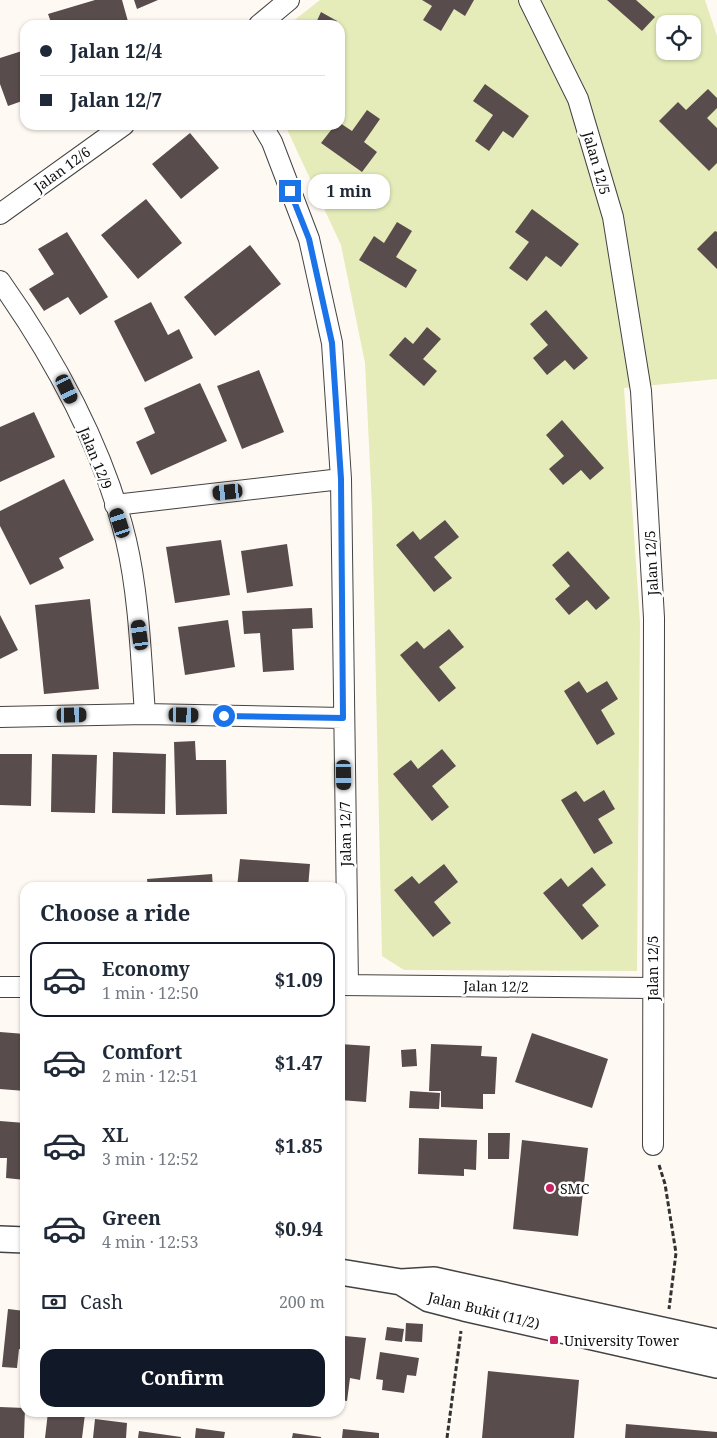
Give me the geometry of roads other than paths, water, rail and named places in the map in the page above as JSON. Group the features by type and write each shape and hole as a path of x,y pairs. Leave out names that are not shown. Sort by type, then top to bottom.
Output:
{"street":[{"path":"265,20 289,0"},
{"name":"Jalan 12/5","path":"529,0 578,99 613,217 641,391 654,618 652,1145"},
{"name":"Jalan 12/6","path":"0,214 117,130"},
{"name":"Jalan 12/7","path":"265,130 272,142 311,248 332,343 341,479 344,882"},
{"name":"Jalan 12/9","path":"0,281 60,374 103,468 126,540 140,635 145,714"},
{"path":"115,505 341,479"},
{"path":"0,717 145,714 343,718"},
{"name":"Jalan 12/2","path":"345,985 652,988"},
{"path":"0,987 20,987"},
{"path":"0,1239 20,1240"},
{"name":"Jalan Bukit (11/2)","path":"345,1273 401,1282 434,1280 717,1342"},
{"name":"Jalan Bukit (11/2)","path":"401,1282 429,1299 717,1364"}],"place":[{"name":"SMC","path":"550,1188"},
{"name":"University Tower","path":"554,1340"}]}
